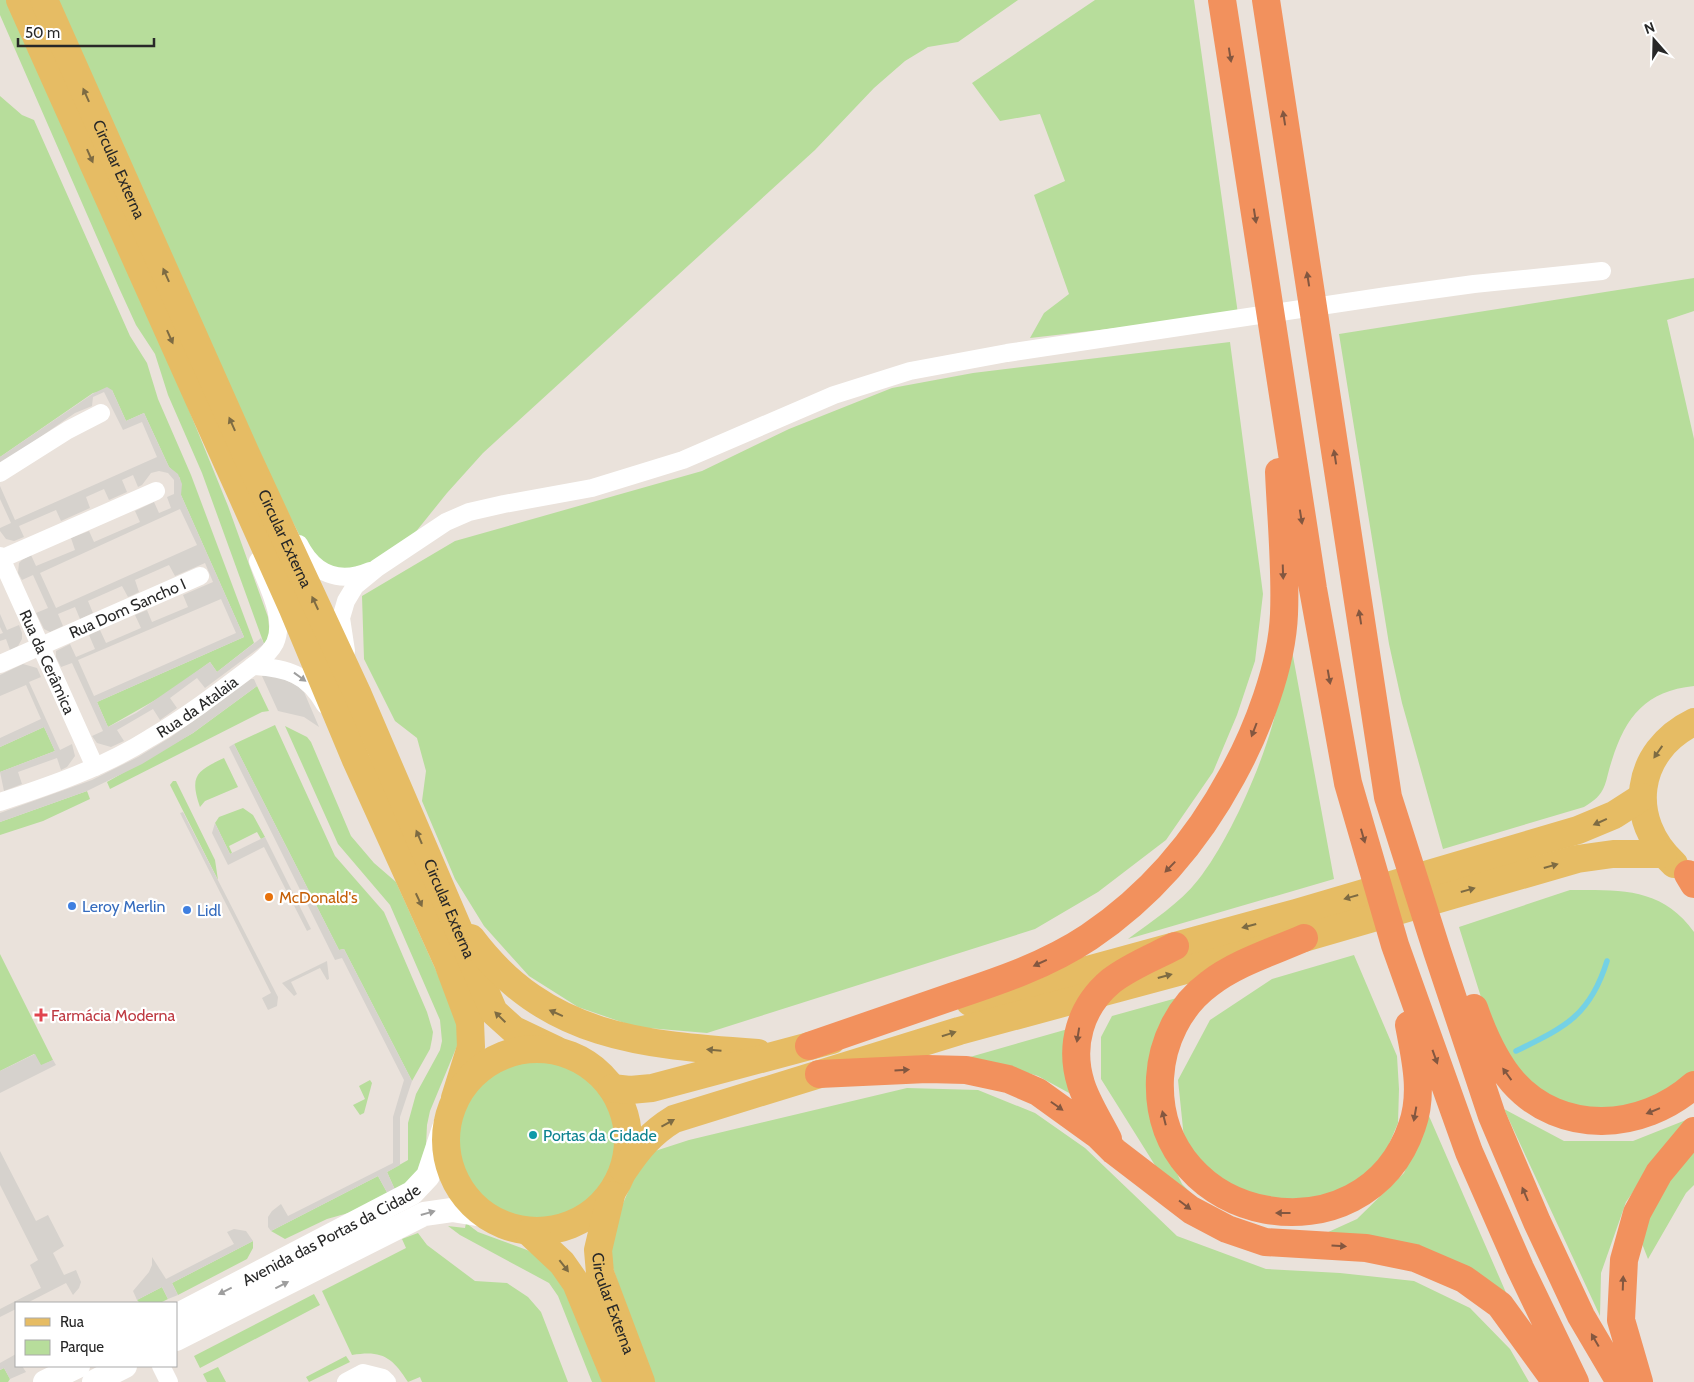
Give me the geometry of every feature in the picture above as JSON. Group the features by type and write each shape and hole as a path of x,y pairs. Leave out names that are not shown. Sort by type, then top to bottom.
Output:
{"highway":[{"path":"1222,0 1312,589 1348,783 1395,945 1469,1152 1520,1268 1576,1382"},
{"path":"1266,0 1388,797 1436,951 1492,1116 1537,1222 1582,1316 1620,1382"},
{"path":"809,1046 1014,975 1082,941 1144,894 1180,856 1214,810 1246,752 1272,684 1284,615 1275,348"},
{"path":"1367,665 1447,935 1482,1030 1496,1058 1513,1082 1535,1102 1560,1114 1594,1122 1632,1119 1663,1106 1694,1085"},
{"path":"1300,926 1208,984 1195,996 1174,1026 1164,1049 1161,1071 1159,1100 1167,1128 1180,1156 1198,1176 1224,1196 1249,1207 1273,1212 1302,1213 1320,1209 1358,1194 1381,1176 1399,1154 1413,1125 1418,1094 1416,1062 1395,945"},
{"path":"1114,1151 1081,1085 1075,1056 1079,1024 1110,982 1130,969 1175,946"},
{"path":"819,1074 927,1068 966,1070 1008,1079 1038,1092 1099,1136 1114,1151 1191,1210 1227,1228 1265,1242 1366,1248 1415,1258 1464,1279 1500,1305 1556,1382"},
{"path":"1639,1382 1622,1320 1624,1260 1637,1213 1659,1173 1694,1131"}],"main road":[{"name":"Circular Externa","path":"20,0 234,453 358,695 494,1012 514,1030 556,1050"},
{"name":"Circular Externa","path":"44,0 234,453 293,609 356,760 448,963 470,1022 471,1047 451,1109 445,1141 449,1165 459,1190 483,1215 504,1226 529,1232 562,1263 576,1283 617,1382"},
{"path":"1692,878 1663,854 1647,828 1642,796 1649,766 1657,752 1679,730 1694,722"},
{"path":"529,1232 554,1230 574,1224 592,1214 618,1182 646,1140 656,1130 674,1119 959,1031 1101,993 1300,926 1498,854 1598,823 1642,796"},
{"path":"612,1088 630,1090 652,1088 1175,946 1300,926 1505,880 1596,856 1663,854"},
{"path":"449,908 482,952 502,974 527,996 551,1011 594,1029 628,1038 683,1047 780,1054"},
{"path":"451,1109 476,1071 496,1058 521,1049 556,1050 575,1056 596,1070 612,1088 626,1117 628,1130 618,1182"},
{"name":"Circular Externa","path":"618,1182 598,1250 600,1273 641,1382"}],"street":[{"path":"358,695 344,642 341,618 346,601 355,586 377,568 446,522 469,512 592,488 683,460 834,395 910,371 1006,353 1387,296 1474,284 1602,271"},
{"path":"0,473 68,430 101,413"},
{"path":"234,453 265,475 303,551 319,570 338,578 359,575 377,568"},
{"name":"Circular Externa","path":"234,453 230,489 278,617 278,632 274,644 254,666"},
{"path":"1,557 156,490"},
{"name":"Rua da Cerâmica","path":"1,557 95,767"},
{"name":"Rua Dom Sancho I","path":"0,664 200,576"},
{"name":"Rua da Atalaia","path":"0,802 44,788 95,767 150,738 254,666 278,667 298,674 319,695 356,760"},
{"name":"Avenida das Portas da Cidade","path":"178,1315 412,1193 428,1176 451,1109"},
{"name":"Avenida das Portas da Cidade","path":"178,1338 424,1214 452,1210 483,1215"},
{"path":"45,1382 76,1367"},
{"path":"94,1382 123,1367"},
{"path":"162,1367 169,1382"},
{"path":"346,1382 363,1373 383,1378 387,1382"}],"green space":[{"path":"0,0 7,0 180,388 228,506 268,617 270,636 264,644 202,473 168,395 155,354 136,325 120,290 0,15"},
{"path":"58,0 1018,0 958,42 928,47 905,61 874,88 815,150 483,453 447,493 410,539 376,565 351,572 321,567 304,544 268,473"},
{"path":"1095,0 1194,0 1238,314 1030,338 1044,313 1069,294 1034,195 1065,181 1040,114 1000,121 972,83"},
{"path":"0,96 22,115 34,120 130,336 147,363 158,399 191,475 254,643 217,672 210,662 166,694 108,727 97,702 244,637 181,495 180,478 169,467 144,413 126,421 112,390 93,393 0,457"},
{"path":"1694,278 1694,311 1667,320 1694,439 1694,686 1663,693 1640,708 1631,719 1618,744 1604,787 1592,802 1584,807 1443,849 1402,703 1389,644 1339,334"},
{"path":"1230,342 1263,594 1255,661 1237,715 1213,772 1166,840 1098,892 1035,929 707,1033 636,1027 578,1007 529,976 484,926 455,879 422,801 426,771 417,738 395,721 364,659 362,596 455,541 702,471 789,429 892,388 973,373"},
{"path":"1290,640 1334,879 1128,939 1165,911 1191,888 1210,863 1234,821 1265,750 1277,707"},
{"path":"257,686 269,711 262,712 110,789 107,782 193,733"},
{"path":"275,725 335,856 384,912 427,1012 433,1032 430,1049 412,1081 344,949 339,950 234,744"},
{"path":"285,726 307,737 311,742 351,836 374,863 396,882 458,1019 457,1046 430,1111 427,1125 425,1167 396,1192 387,1172 408,1160 408,1123 416,1094 440,1050 442,1041 440,1020 390,905 338,844"},
{"path":"44,727 55,751 0,772 0,747"},
{"path":"224,758 238,787 205,801 200,807 195,788 198,775 207,767"},
{"path":"173,781 176,781 215,860 218,880 170,785"},
{"path":"87,791 90,799 43,821 0,835 0,822"},
{"path":"243,808 253,815 265,837 261,839 257,832 229,846 232,853 230,854 215,823 219,817"},
{"path":"1570,890 1623,891 1654,899 1668,906 1682,917 1694,932 1694,1071 1678,1089 1622,1112 1566,1109 1526,1083 1496,1045 1459,927"},
{"path":"0,954 53,1060 41,1066 34,1054 0,1071"},
{"path":"1354,955 1397,1056 1399,1089 1398,1123 1381,1163 1338,1195 1285,1205 1232,1195 1185,1148 1178,1080 1210,1020 1272,979"},
{"path":"1184,996 1157,1131 1182,1184 1208,1211 1163,1178 1101,1079 1101,1037 1112,1016"},
{"path":"1068,1029 1080,1099 1038,1076 1014,1069 963,1059"},
{"path":"538,1061 568,1067 582,1074 594,1084 604,1096 611,1110 617,1140 611,1170 604,1184 594,1196 582,1206 568,1213 538,1219 508,1213 494,1206 482,1196 472,1184 465,1170 459,1140 465,1110 472,1096 482,1084 494,1074 508,1067"},
{"path":"370,1080 372,1083 364,1113 360,1115 353,1105 365,1099 359,1086"},
{"path":"907,1088 978,1090 1035,1113 1085,1148 1177,1236 1266,1269 1340,1273 1414,1281 1470,1308 1510,1349 1529,1382 651,1382 608,1253 616,1219 636,1174 652,1152 689,1140"},
{"path":"1504,1109 1564,1141 1633,1141 1691,1118 1667,1143 1626,1202 1601,1273 1600,1316"},
{"path":"1429,1116 1514,1311 1489,1287 1315,1238 1357,1219 1404,1173"},
{"path":"1694,1147 1694,1185 1686,1193 1648,1259 1639,1236 1676,1167"},
{"path":"378,1176 389,1196 366,1208 327,1219 285,1239 271,1231"},
{"path":"466,1223 478,1232 527,1250 557,1272 610,1382 592,1382 558,1296 549,1283 460,1235 448,1226 465,1228"},
{"path":"418,1233 427,1245 475,1281 507,1283 528,1297 541,1312 568,1382 422,1382 420,1377 408,1382 397,1367 385,1357 371,1354 352,1355 322,1291 406,1248 402,1239"},
{"path":"253,1241 253,1248 247,1259 178,1295 172,1283"},
{"path":"162,1287 168,1299 162,1302 139,1302 137,1300"},
{"path":"314,1294 320,1305 200,1368 194,1356"},
{"path":"346,1356 350,1362 309,1382 306,1377"},
{"path":"218,1367 226,1382 207,1382 203,1374"},
{"path":"4,1368 10,1379 8,1382 0,1382 0,1370"}],"shaded area":[{"path":"107,387 112,390 126,421 144,413 169,467 178,474 182,484 181,495 244,637 97,702 108,727 136,713 210,662 217,672 261,638 264,644 205,688 197,678 170,698 177,708 160,720 153,709 117,730 124,741 111,747 97,743 92,736 103,731 72,663 61,667 56,657 56,651 70,644 76,657 95,649 89,635 100,630 106,643 141,628 135,615 147,610 152,622 188,607 183,595 213,582 205,563 175,576 169,565 135,580 139,592 128,597 122,586 88,601 93,613 80,619 75,607 58,614 63,626 50,632 44,629 36,613 48,608 33,575 22,580 18,573 19,563 31,555 36,566 75,550 71,538 89,531 94,542 140,522 135,511 154,502 159,513 171,508 167,497 174,494 174,480 168,473 159,471 151,473 142,485 138,487 133,475 122,480 127,492 109,500 104,489 86,497 90,508 61,521 56,510 19,526 24,537 14,541 6,539 0,528 11,523 0,499 0,486 15,520 157,457 142,422 123,430 104,392 93,397 92,406 75,413 0,465 0,457 94,393","holes":["180,509 197,545 56,608 40,573","221,599 236,633 94,696 78,660"]},
{"path":"0,614 7,630 19,625 22,633 22,639 18,646 10,650 6,639 0,641 0,634 3,633 0,627"},
{"path":"23,664 37,668 41,677 29,682 60,750 72,744 75,756 67,767 61,770 57,758 18,772 22,784 4,791 0,772 55,751 44,727 0,747 0,738 41,719 26,685 0,696 0,675"},
{"path":"262,676 277,676 298,686 304,692 319,727 304,717 278,711"},
{"path":"251,679 254,679 257,686 193,733 142,764 87,791 0,822 0,813 92,780 138,757 171,737"},
{"path":"234,744 339,950 344,949 412,1081 400,1117 400,1165 387,1172 396,1192 389,1196 378,1176 271,1231 268,1227 268,1217 281,1204 288,1216 393,1163 393,1117 404,1080 342,958 335,960 229,747"},
{"path":"183,812 278,997 277,1006 268,1010 262,998 271,993 180,813"},
{"path":"215,823 230,854 265,837 311,929 307,931 264,847 228,865 212,833"},
{"path":"327,961 329,979 327,980 320,968 291,982 297,994 294,996 282,983"},
{"path":"35,1054 41,1065 53,1060 56,1065 0,1093 0,1071"},
{"path":"0,1151 36,1221 48,1215 64,1246 53,1253 64,1275 76,1270 81,1282 73,1295 66,1283 29,1302 15,1302 15,1310 0,1317 0,1309 41,1288 30,1265 38,1260 0,1185"},
{"path":"234,1229 246,1231 253,1241 172,1283 178,1295 168,1299 162,1287 137,1300 133,1291 149,1272 152,1265 152,1257 166,1279 234,1244 227,1232"},
{"path":"15,1355 15,1367 23,1367 26,1372 10,1379 4,1368 0,1370 0,1363"}],"waterway":[{"path":"1516,1051 1549,1035 1574,1018 1592,995 1607,961"}],"place":[{"name":"McDonald's","path":"269,897"},
{"name":"Leroy Merlin","path":"72,906"},
{"name":"Lidl","path":"187,910"},
{"name":"Farmácia Moderna","path":"41,1015"},
{"name":"Portas da Cidade","path":"533,1135"}]}
